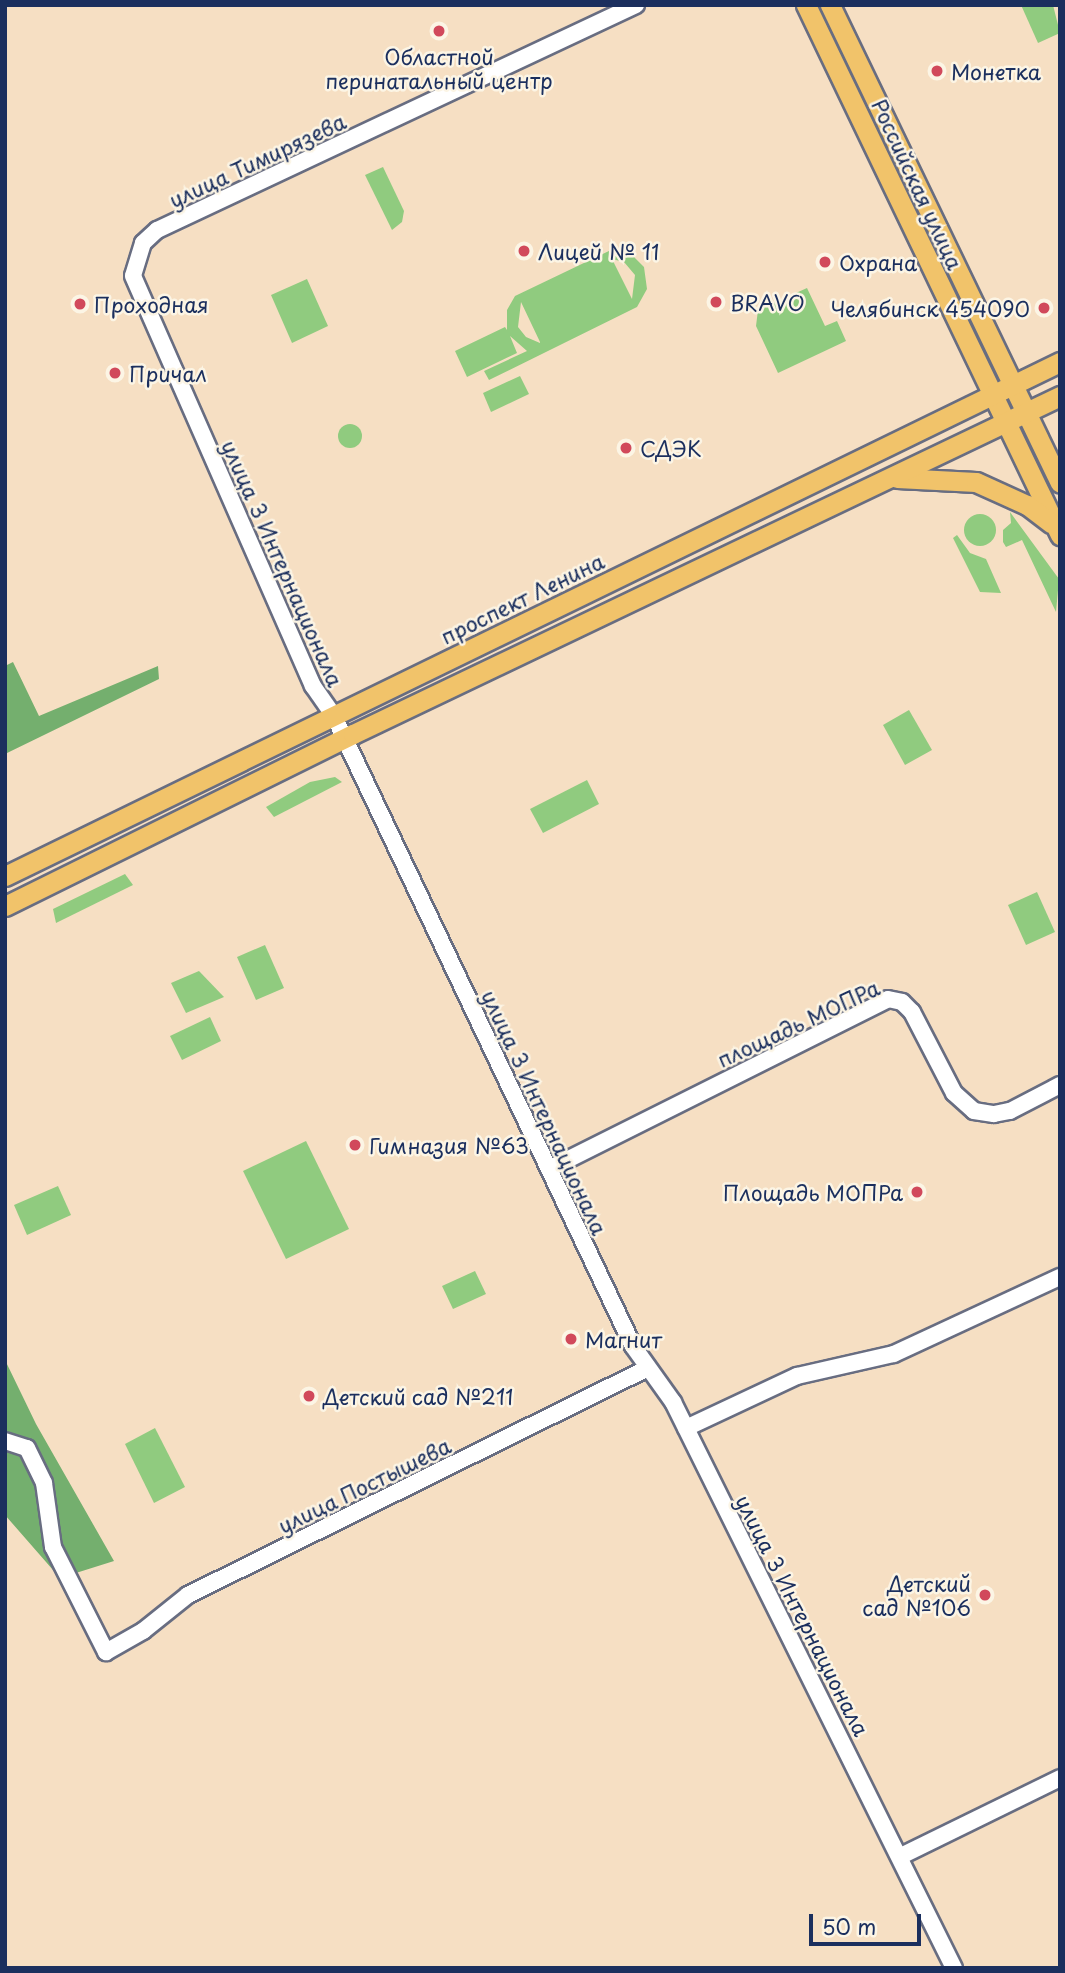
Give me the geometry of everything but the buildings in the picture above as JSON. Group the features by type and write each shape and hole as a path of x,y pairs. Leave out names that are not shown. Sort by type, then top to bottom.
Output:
{"main road":[{"name":"Российская улица","path":"806,5 1058,531"},
{"name":"Российская улица","path":"831,5 1060,483"},
{"name":"проспект Ленина","path":"5,876 1060,362"},
{"path":"5,906 345,738 1060,397"},
{"path":"885,479 918,476 976,482 1027,505 1058,531"}],"street":[{"name":"улица Тимирязева","path":"135,258 143,243 157,230 636,5"},
{"name":"улица 3 Интернационала","path":"135,258 133,276 140,295 313,686 334,716 345,738 633,1346 686,1428 901,1856 954,1968"},
{"name":"площадь МОПРа","path":"549,1169 888,999 902,1002 912,1012 954,1093 974,1111 994,1114 1010,1111 1060,1085"},
{"path":"686,1428 797,1376 894,1354 1060,1277"},
{"name":"улица Постышева","path":"5,1441 27,1448 44,1483 52,1546 106,1652 143,1631 188,1595 648,1368"},
{"path":"901,1856 1060,1778"}],"green space":[{"path":"1021,5 1053,5 1060,33 1038,43"},
{"path":"383,167 404,211 402,222 392,230 365,175"},
{"path":"611,250 632,255 644,267 647,289 637,307 489,380 484,371 527,351 510,336 517,353 467,377 455,351 505,327 507,330 507,310 515,296","holes":["612,259 624,262 635,275 632,299","521,302 540,342 540,343 526,337 518,327"]},
{"path":"307,279 328,326 292,343 271,295"},
{"path":"807,288 825,326 837,321 846,341 778,373 756,326 758,310"},
{"path":"520,376 529,394 491,412 483,393"},
{"path":"350,424 359,427 362,436 359,445 350,448 341,445 338,436 341,427"},
{"path":"1010,512 1059,579 1056,612 1022,540 1006,547 1003,542 1003,530 1011,523"},
{"path":"980,514 992,518 996,530 992,542 980,546 968,542 964,530 968,518"},
{"path":"957,535 970,553 986,559 1001,593 980,592 953,538"},
{"path":"13,662 39,716 158,666 159,679 5,754 5,666"},
{"path":"909,710 932,750 905,765 883,725"},
{"path":"335,777 342,782 274,817 266,807 310,782"},
{"path":"587,780 599,804 543,833 530,809"},
{"path":"125,874 133,885 56,923 53,909"},
{"path":"1037,892 1055,932 1026,945 1008,905"},
{"path":"265,945 284,988 256,1000 237,957"},
{"path":"199,971 224,997 186,1013 171,983"},
{"path":"210,1017 221,1041 182,1060 170,1036"},
{"path":"306,1141 349,1229 286,1259 243,1171"},
{"path":"58,1186 71,1215 27,1235 14,1205"},
{"path":"475,1271 486,1294 453,1309 442,1286"},
{"path":"5,1360 36,1424 114,1561 60,1578 5,1515"},
{"path":"155,1428 185,1487 154,1503 125,1444"}],"place":[{"name":"Областной перинатальный центр","path":"439,31"},
{"name":"Монетка","path":"937,71"},
{"name":"Лицей № 11","path":"524,251"},
{"name":"Охрана","path":"825,262"},
{"name":"BRAVO","path":"716,302"},
{"name":"Проходная","path":"80,304"},
{"name":"Челябинск 454090","path":"1044,308"},
{"name":"Причал","path":"115,373"},
{"name":"СДЭК","path":"626,448"},
{"name":"Гимназия №63","path":"355,1145"},
{"name":"Площадь МОПРа","path":"917,1192"},
{"name":"Магнит","path":"571,1339"},
{"name":"Детский сад №211","path":"309,1396"},
{"name":"Детский сад №106","path":"985,1595"}]}
